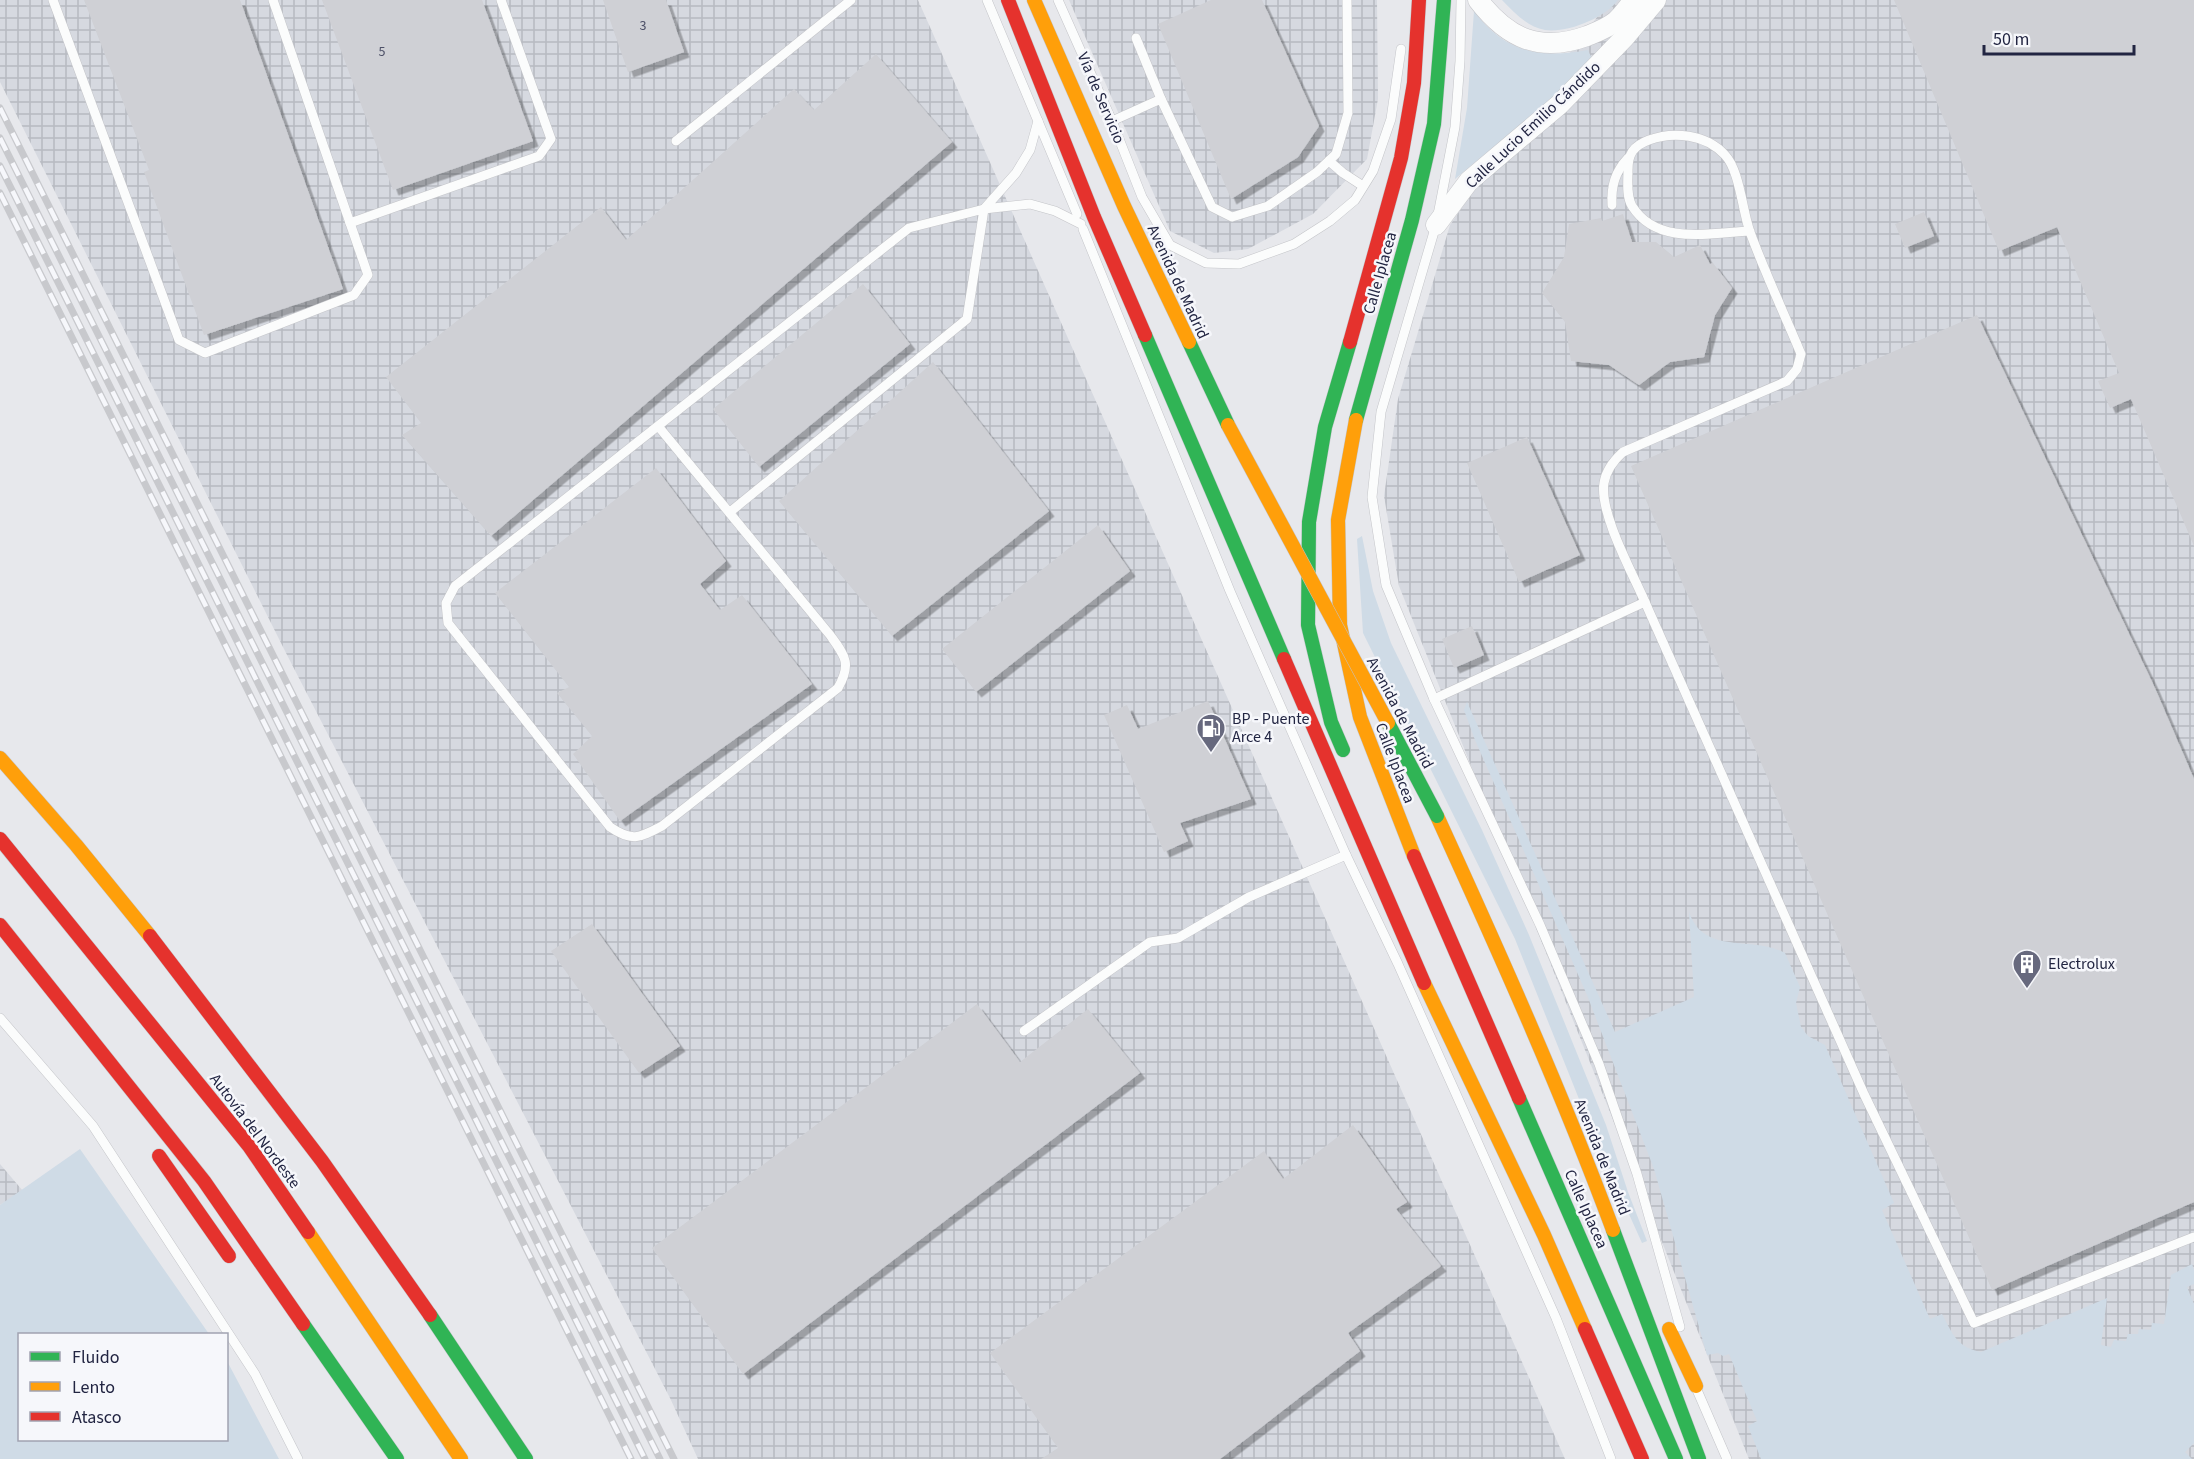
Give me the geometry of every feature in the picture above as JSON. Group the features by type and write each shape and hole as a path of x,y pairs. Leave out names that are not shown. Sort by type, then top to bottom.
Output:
{"main road":[{"path":"1008,0 1094,217 1414,962 1544,1235"},
{"name":"Avenida de Madrid","path":"1034,0 1124,206 1228,425 1437,816 1490,930 1589,1165 1699,1459"},
{"name":"Calle Iplacea","path":"1348,765 1331,722 1308,625 1309,522 1325,428 1401,158 1413,83 1419,0"},
{"name":"Calle Iplacea","path":"1444,0 1434,124 1412,220 1352,435 1338,520 1340,625 1360,717 1404,833 1676,1459"},
{"path":"0,758 100,874 282,1105 462,1358 526,1459"},
{"name":"Autovía del Nordeste","path":"0,839 249,1146 461,1459"},
{"path":"0,925 204,1180 397,1459"},
{"path":"17,946 122,1101"},
{"path":"1446,998 1544,1235 1642,1459"},
{"path":"148,1140 236,1265"},
{"path":"1589,1165 1647,1280"},
{"path":"1661,1312 1696,1386"}],"street":[{"name":"Calle Lucio Emilio Cándido","path":"1478,0 1508,30 1536,43 1568,43 1615,22 1634,0"},
{"name":"Calle Lucio Emilio Cándido","path":"1436,225 1469,181 1560,104 1624,38 1656,0"}],"lane":[{"path":"53,0 180,340 206,353 354,295 368,275 273,0"},
{"path":"350,223 539,156 551,139 501,0"},
{"path":"676,141 851,0"},
{"path":"987,0 1230,591 1346,855 1398,964 1556,1318 1611,1459"},
{"name":"Vía de Servicio","path":"1058,0 1112,121 1142,197 1170,245 1206,263 1239,264 1294,244 1330,221 1355,200 1373,171 1391,119 1402,42"},
{"path":"1136,38 1161,99 1212,207 1232,217 1268,206 1317,172 1336,154 1348,113 1347,0"},
{"path":"1461,0 1460,62 1455,127 1436,225 1381,412 1372,497 1386,585 1434,699 1540,925 1599,1064 1637,1174 1696,1386 1727,1459"},
{"path":"1112,121 1161,99"},
{"path":"730,513 968,318 984,209 1016,173 1030,150 1038,121"},
{"path":"1612,205 1611,193 1619,168 1633,149 1645,141 1664,135 1680,134 1704,142 1724,154 1733,168 1750,231 1801,354 1797,369 1788,381 1623,453 1611,463 1604,483 1604,500 1615,534 1864,1094 1974,1323 2194,1237"},
{"path":"1628,158 1628,189 1632,205 1647,222 1660,230 1679,235 1750,231"},
{"path":"1329,161 1363,186"},
{"path":"658,426 830,635 843,654 846,673 838,688 662,826 642,837 625,837 610,827 448,623 446,603 455,586 909,228 984,209 1030,204 1055,211 1081,224"},
{"path":"1434,699 1646,602"},
{"path":"1024,1031 1150,942 1178,938 1249,897 1346,855"},
{"path":"0,1018 93,1126 255,1374 298,1459"}],"shaded area":[{"path":"0,0 918,0 1565,1459 698,1459 670,1398 286,653 0,82"},
{"path":"1069,0 1377,0 1378,99 1367,159 1313,214 1248,249 1214,253 1170,231"},
{"path":"1502,0 1618,0 1604,13 1585,23 1564,29 1545,30 1532,26"},
{"path":"1610,0 2194,0 2194,1459 1749,1459 1399,586 1384,496 1398,399 1450,225 1553,75"},
{"path":"1474,11 1498,36 1511,44 1539,52 1571,53 1588,50 1593,61 1566,87 1455,179 1467,108"},
{"path":"1362,536 1373,591 1391,643 1482,830 1529,935 1606,1125 1647,1241 1642,1243 1595,1139 1515,939 1363,633 1357,539"},
{"path":"1467,702 1615,1032 1694,997 1689,912 1696,926 1717,940 1758,945 1785,953 1800,987 1796,1003 1801,1027 1808,1036 1825,1045 1894,1203 1882,1210 1930,1319 1942,1314 1953,1334 1966,1347 1981,1352 2107,1298 2101,1345 2111,1347 2114,1340 2126,1341 2128,1334 2138,1334 2139,1329 2151,1330 2152,1323 2164,1324 2171,1275 2192,1264 2194,1284 2187,1287 2194,1304 2194,1443 2185,1452 2192,1459 1761,1459 1748,1426 1757,1421 1729,1354 1707,1355 1654,1169 1587,995 1475,740 1464,710"},
{"path":"80,1149 208,1333 18,1333 18,1441 228,1441 228,1363 279,1459 0,1459 0,1205"},
{"path":"0,1164 23,1191 0,1205"}],"building":[{"path":"84,0 240,0 343,289 204,335 144,172 149,170"},
{"path":"322,0 482,0 533,141 393,190"},
{"path":"603,0 666,0 684,52 628,72"},
{"path":"1211,0 1262,0 1319,126 1298,157 1231,199 1158,24"},
{"path":"1894,0 2194,0 2194,546 2131,399 2110,408 2098,381 2119,373 2057,227 1999,251"},
{"path":"876,54 952,142 491,536 402,435 421,423 386,377 601,207 626,240 794,89 814,110"},
{"path":"1924,212 1934,236 1905,248 1895,224"},
{"path":"1623,214 1632,242 1656,242 1674,257 1700,245 1710,264 1713,263 1732,288 1715,315 1704,357 1670,362 1639,385 1609,365 1571,361 1565,322 1542,293 1564,257 1569,224 1601,218 1602,221"},
{"path":"863,284 910,344 759,467 713,409"},
{"name":"Electrolux","path":"1977,315 2154,686 2194,779 2194,1202 1992,1290 1631,466"},
{"path":"933,362 1049,511 892,636 779,501"},
{"path":"1527,437 1580,555 1519,582 1467,463"},
{"path":"656,468 726,561 700,584 720,610 742,595 812,684 620,821 573,754 592,736 557,693 569,687 495,593"},
{"path":"1098,525 1130,571 976,692 942,649"},
{"path":"1472,626 1484,655 1454,668 1442,639"},
{"path":"1208,701 1251,799 1180,823 1188,841 1164,852 1104,715 1127,705 1138,729"},
{"path":"592,924 680,1046 639,1073 551,951"},
{"path":"977,1004 1020,1062 1088,1009 1140,1073 743,1374 652,1248"},
{"path":"1353,1125 1407,1202 1396,1209 1441,1266 1348,1333 1360,1351 1220,1459 1041,1459 1058,1448 990,1353 1264,1151 1283,1179"}],"railway":[{"path":"0,108 674,1459"},
{"path":"0,138 660,1459"},
{"path":"0,166 645,1459"},
{"path":"0,193 631,1459"}],"traffic: fast":[{"path":"1356,420 1412,220 1434,124 1444,0"},
{"path":"1145,335 1284,659"},
{"path":"1189,342 1228,425"},
{"path":"1343,750 1331,722 1308,625 1309,522 1325,427 1350,342"},
{"path":"1388,723 1437,816"},
{"path":"1519,1098 1676,1459"},
{"path":"1613,1230 1699,1459"},
{"path":"430,1315 526,1459"},
{"path":"303,1324 397,1459"}],"traffic: slow":[{"path":"1034,0 1124,206 1189,342"},
{"path":"1356,420 1338,520 1340,625 1360,717 1414,856"},
{"path":"1228,425 1388,723"},
{"path":"0,758 76,845 150,936"},
{"path":"1437,816 1551,1073 1613,1230"},
{"path":"1424,983 1544,1235 1585,1329"},
{"path":"308,1232 461,1459"},
{"path":"1669,1329 1696,1386"}],"traffic: jam":[{"path":"1008,0 1094,217 1145,335"},
{"path":"1350,342 1401,158 1414,83 1419,0"},
{"path":"1284,659 1424,983"},
{"path":"0,839 249,1146 308,1232"},
{"path":"1414,856 1519,1098"},
{"path":"0,925 204,1181 303,1324"},
{"path":"150,936 322,1161 430,1315"},
{"path":"159,1156 229,1256"},
{"path":"1585,1329 1642,1459"}],"place":[{"name":"BP - Puente Arce 4","path":"1211,754"},
{"name":"Electrolux","path":"2027,990"}]}
